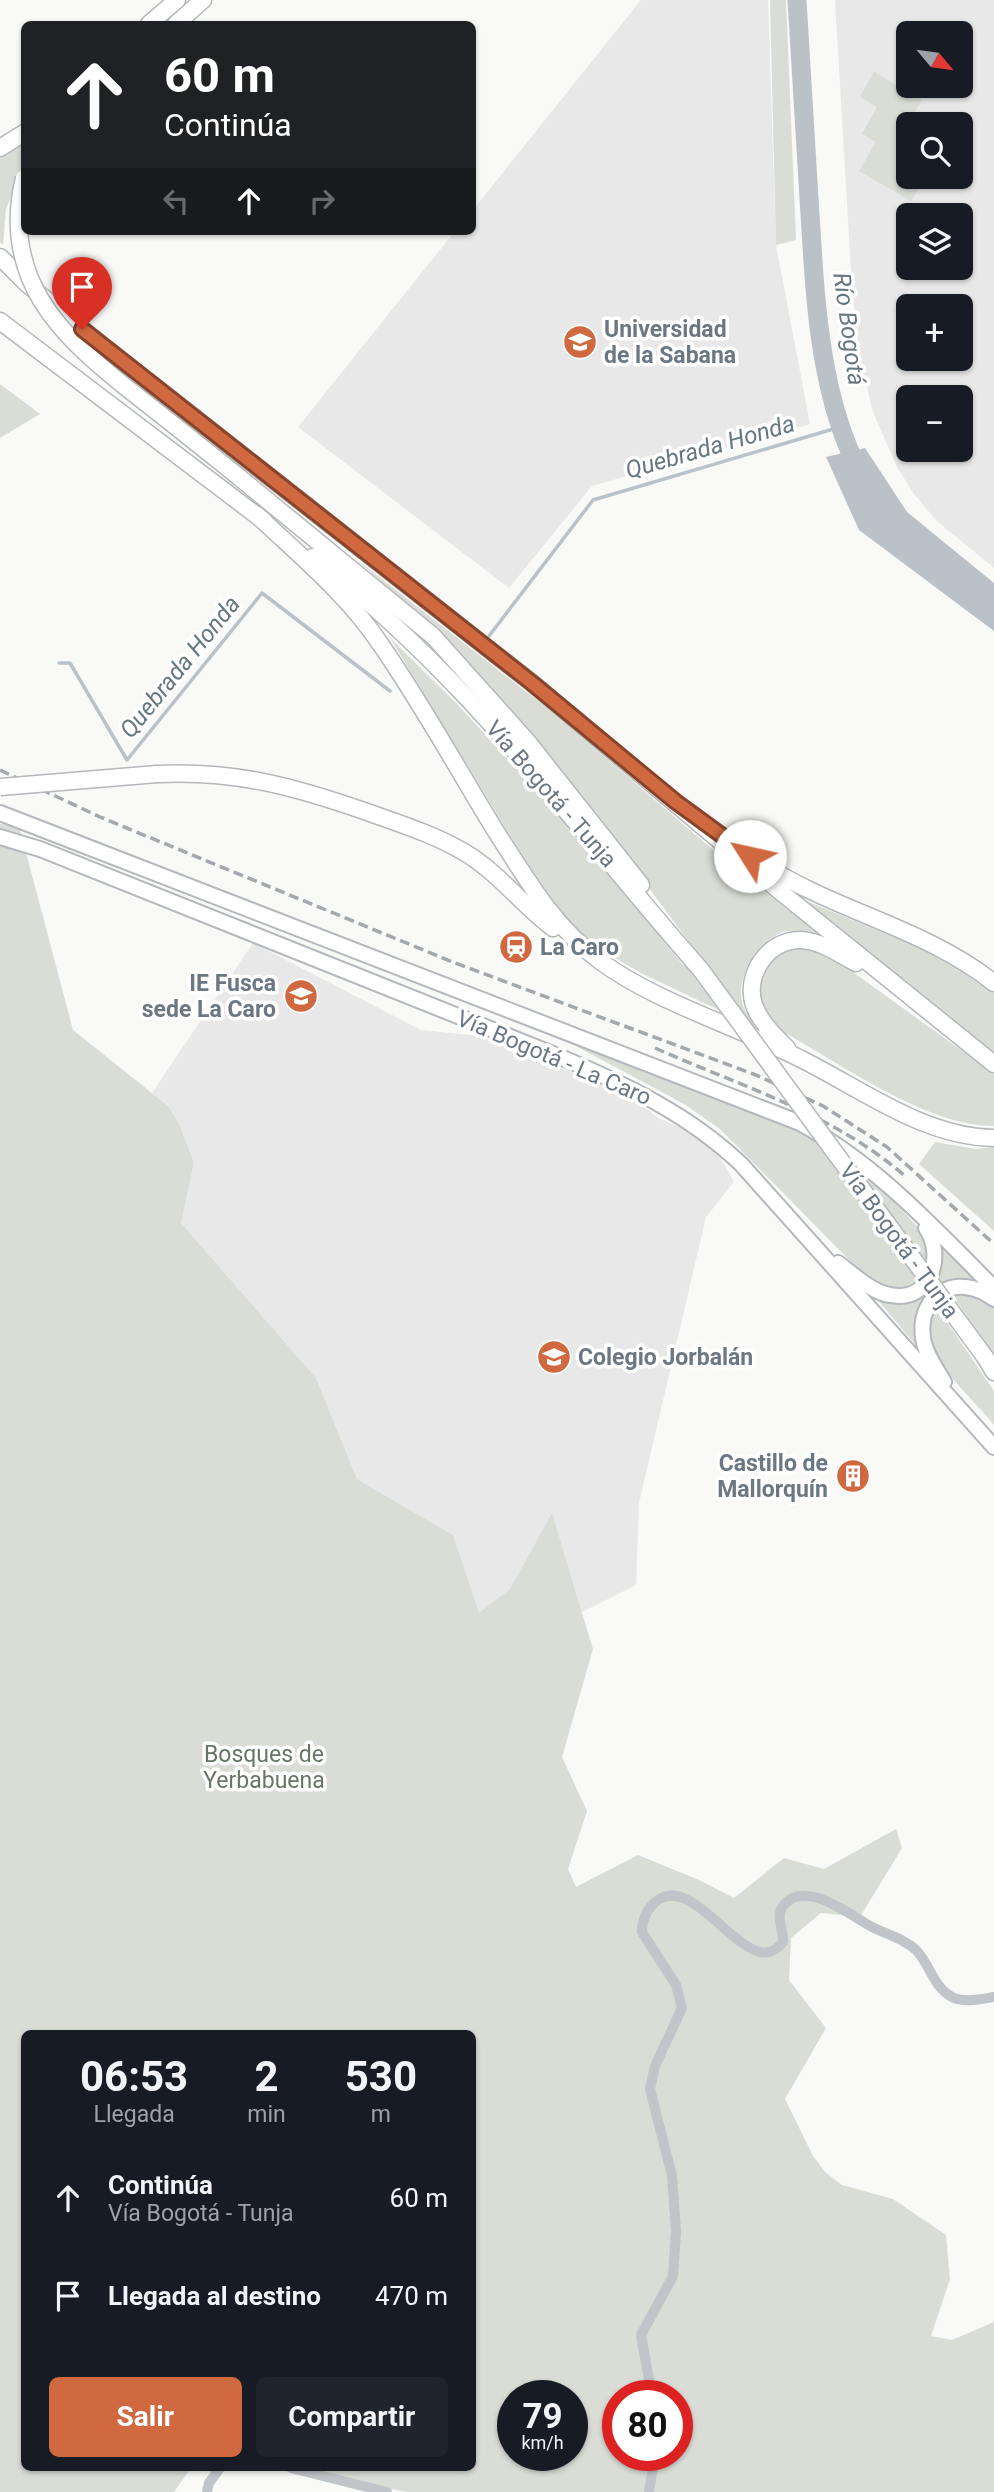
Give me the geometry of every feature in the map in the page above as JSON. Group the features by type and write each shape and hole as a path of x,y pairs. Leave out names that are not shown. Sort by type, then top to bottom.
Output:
{"highway":[{"path":"152,21 177,0"},
{"path":"179,21 203,0"},
{"path":"188,21 212,0"},
{"path":"0,148 21,135"},
{"path":"21,186 13,209 10,235 19,282 30,303 58,333 406,611 457,661 608,841 701,970"},
{"path":"0,257 27,285 532,683 994,1064"},
{"name":"Vía Bogotá - Tunja","path":"0,321 349,585 422,650 555,796 701,970 994,1372"},
{"path":"257,515 367,625 416,699 528,883 558,923 600,960"},
{"path":"0,787 191,772 250,777 337,801 421,832 464,852 515,892 547,924 629,979 794,1055 935,1127 994,1138"},
{"path":"676,802 735,846 789,880 948,951 994,983"},
{"path":"794,1055 775,1036 754,1005 751,988 755,972 764,957 773,949 798,940 812,941 887,978"}],"main road":[{"name":"Vía Bogotá - La Caro","path":"0,813 800,1123 855,1157 903,1198 994,1288"},
{"name":"Vía Bogotá - La Caro","path":"0,837 40,849 558,1056 636,1091 696,1125 718,1142 819,1251 994,1447"},
{"path":"819,1251 876,1290 902,1296 915,1291 927,1283 934,1272 937,1257 928,1231 903,1198"},
{"path":"962,1411 923,1341 923,1318 935,1297 945,1289 958,1285 971,1286 994,1299"}],"street":[{"path":"649,2380 641,2335 673,2276 676,2231 672,2176 650,2090 655,2067 682,2008 676,1985 642,1932 642,1925 651,1907 658,1900 682,1898 701,1908 746,1946 765,1953 774,1951 783,1942 780,1918 784,1905 796,1896 813,1897 902,1940 918,1952 936,1983 952,1997 960,2000 994,1997"},
{"path":"207,2492 209,2483 218,2471"},
{"path":"303,2471 387,2492"},
{"path":"649,2492 652,2471"}],"shaded area":[{"name":"Universidad de la Sabana","path":"641,0 768,0 776,245 810,424 592,486 509,588 298,427 452,235 476,235 476,206"},
{"path":"835,0 994,0 994,568 937,521 914,494 897,467 873,412 860,360 852,288"},
{"path":"865,448 907,512 994,583 994,631 859,530 826,457"},
{"path":"253,943 421,1030 480,1036 532,1055 637,1101 658,1118 686,1130 719,1156 734,1182 706,1217 639,1503 636,1585 582,1612 552,1514 510,1589 479,1614 453,1535 357,1479 316,1378 181,1223 194,1163 168,1106 152,1093"}],"green space":[{"path":"770,0 786,0 796,240 776,245"},
{"path":"874,72 896,85 896,98 922,100 915,112 896,112 896,189 918,189 911,201 859,171 876,142 862,134 877,107 860,97"},
{"path":"21,145 21,174 6,209 3,245 0,242 0,158"},
{"path":"0,384 40,414 0,438"},
{"path":"355,558 552,712 732,866 829,942 803,932 787,931 767,942 757,952 744,975 741,999 747,1013 763,1031 641,973 598,948 571,924 537,880 390,638 456,703 572,828 683,965 698,954 608,833 494,693 432,627"},
{"name":"Bosques de Yerbabuena","path":"0,824 19,826 73,1030 168,1106 179,1124 194,1163 181,1223 316,1378 357,1479 453,1535 479,1613 510,1589 552,1513 593,1649 562,1757 587,1811 568,1869 576,1887 638,1855 699,1880 734,1898 784,1858 824,1869 896,1829 902,1848 860,1917 821,1913 791,1938 789,1980 826,2028 785,2099 813,2156 825,2172 842,2185 893,2199 946,2235 950,2279 931,2336 952,2340 994,2322 994,2492 407,2492 324,2476 320,2471 476,2471 476,2030 21,2030 21,2471 189,2471 174,2492 0,2492"},
{"path":"787,893 942,957 994,993 994,1058"},
{"path":"806,946 824,951 994,1074 994,1126 940,1116 911,1104 776,1028 761,1001 762,976 777,956"},
{"path":"561,1038 804,1132 845,1156 884,1190 922,1232 929,1244 928,1270 912,1284 898,1289 890,1289 865,1276 720,1129 684,1104"},
{"path":"935,1142 976,1149 994,1147 994,1231 919,1164"},
{"path":"941,1243 980,1281 950,1283 928,1297 917,1321 920,1350 871,1292 899,1302 923,1293 939,1272"},
{"path":"970,1292 994,1305 994,1355 952,1294"},
{"path":"936,1306 994,1391 994,1425 958,1385 936,1354 930,1338 930,1322"}],"waterway":[{"name":"Río Bogotá","path":"797,0 816,304 835,410 861,475"},
{"name":"Quebrada Honda","path":"489,636 593,500 840,427"},
{"name":"Quebrada Honda","path":"59,663 70,663 127,760 262,593 390,691"}],"railway":[{"path":"0,770 100,817 455,963 756,1075 823,1106 887,1147 994,1244"},
{"path":"655,1048 818,1119 878,1155 906,1177"}],"place":[{"name":"Universidad de la Sabana","path":"580,342"},
{"name":"La Caro","path":"516,947"},
{"name":"IE Fusca sede La Caro","path":"301,996"},
{"name":"Colegio Jorbalán","path":"554,1357"},
{"name":"Castillo de Mallorquín","path":"853,1476"}],"route":[{"path":"82,329 532,683 676,802 750,856"}]}
